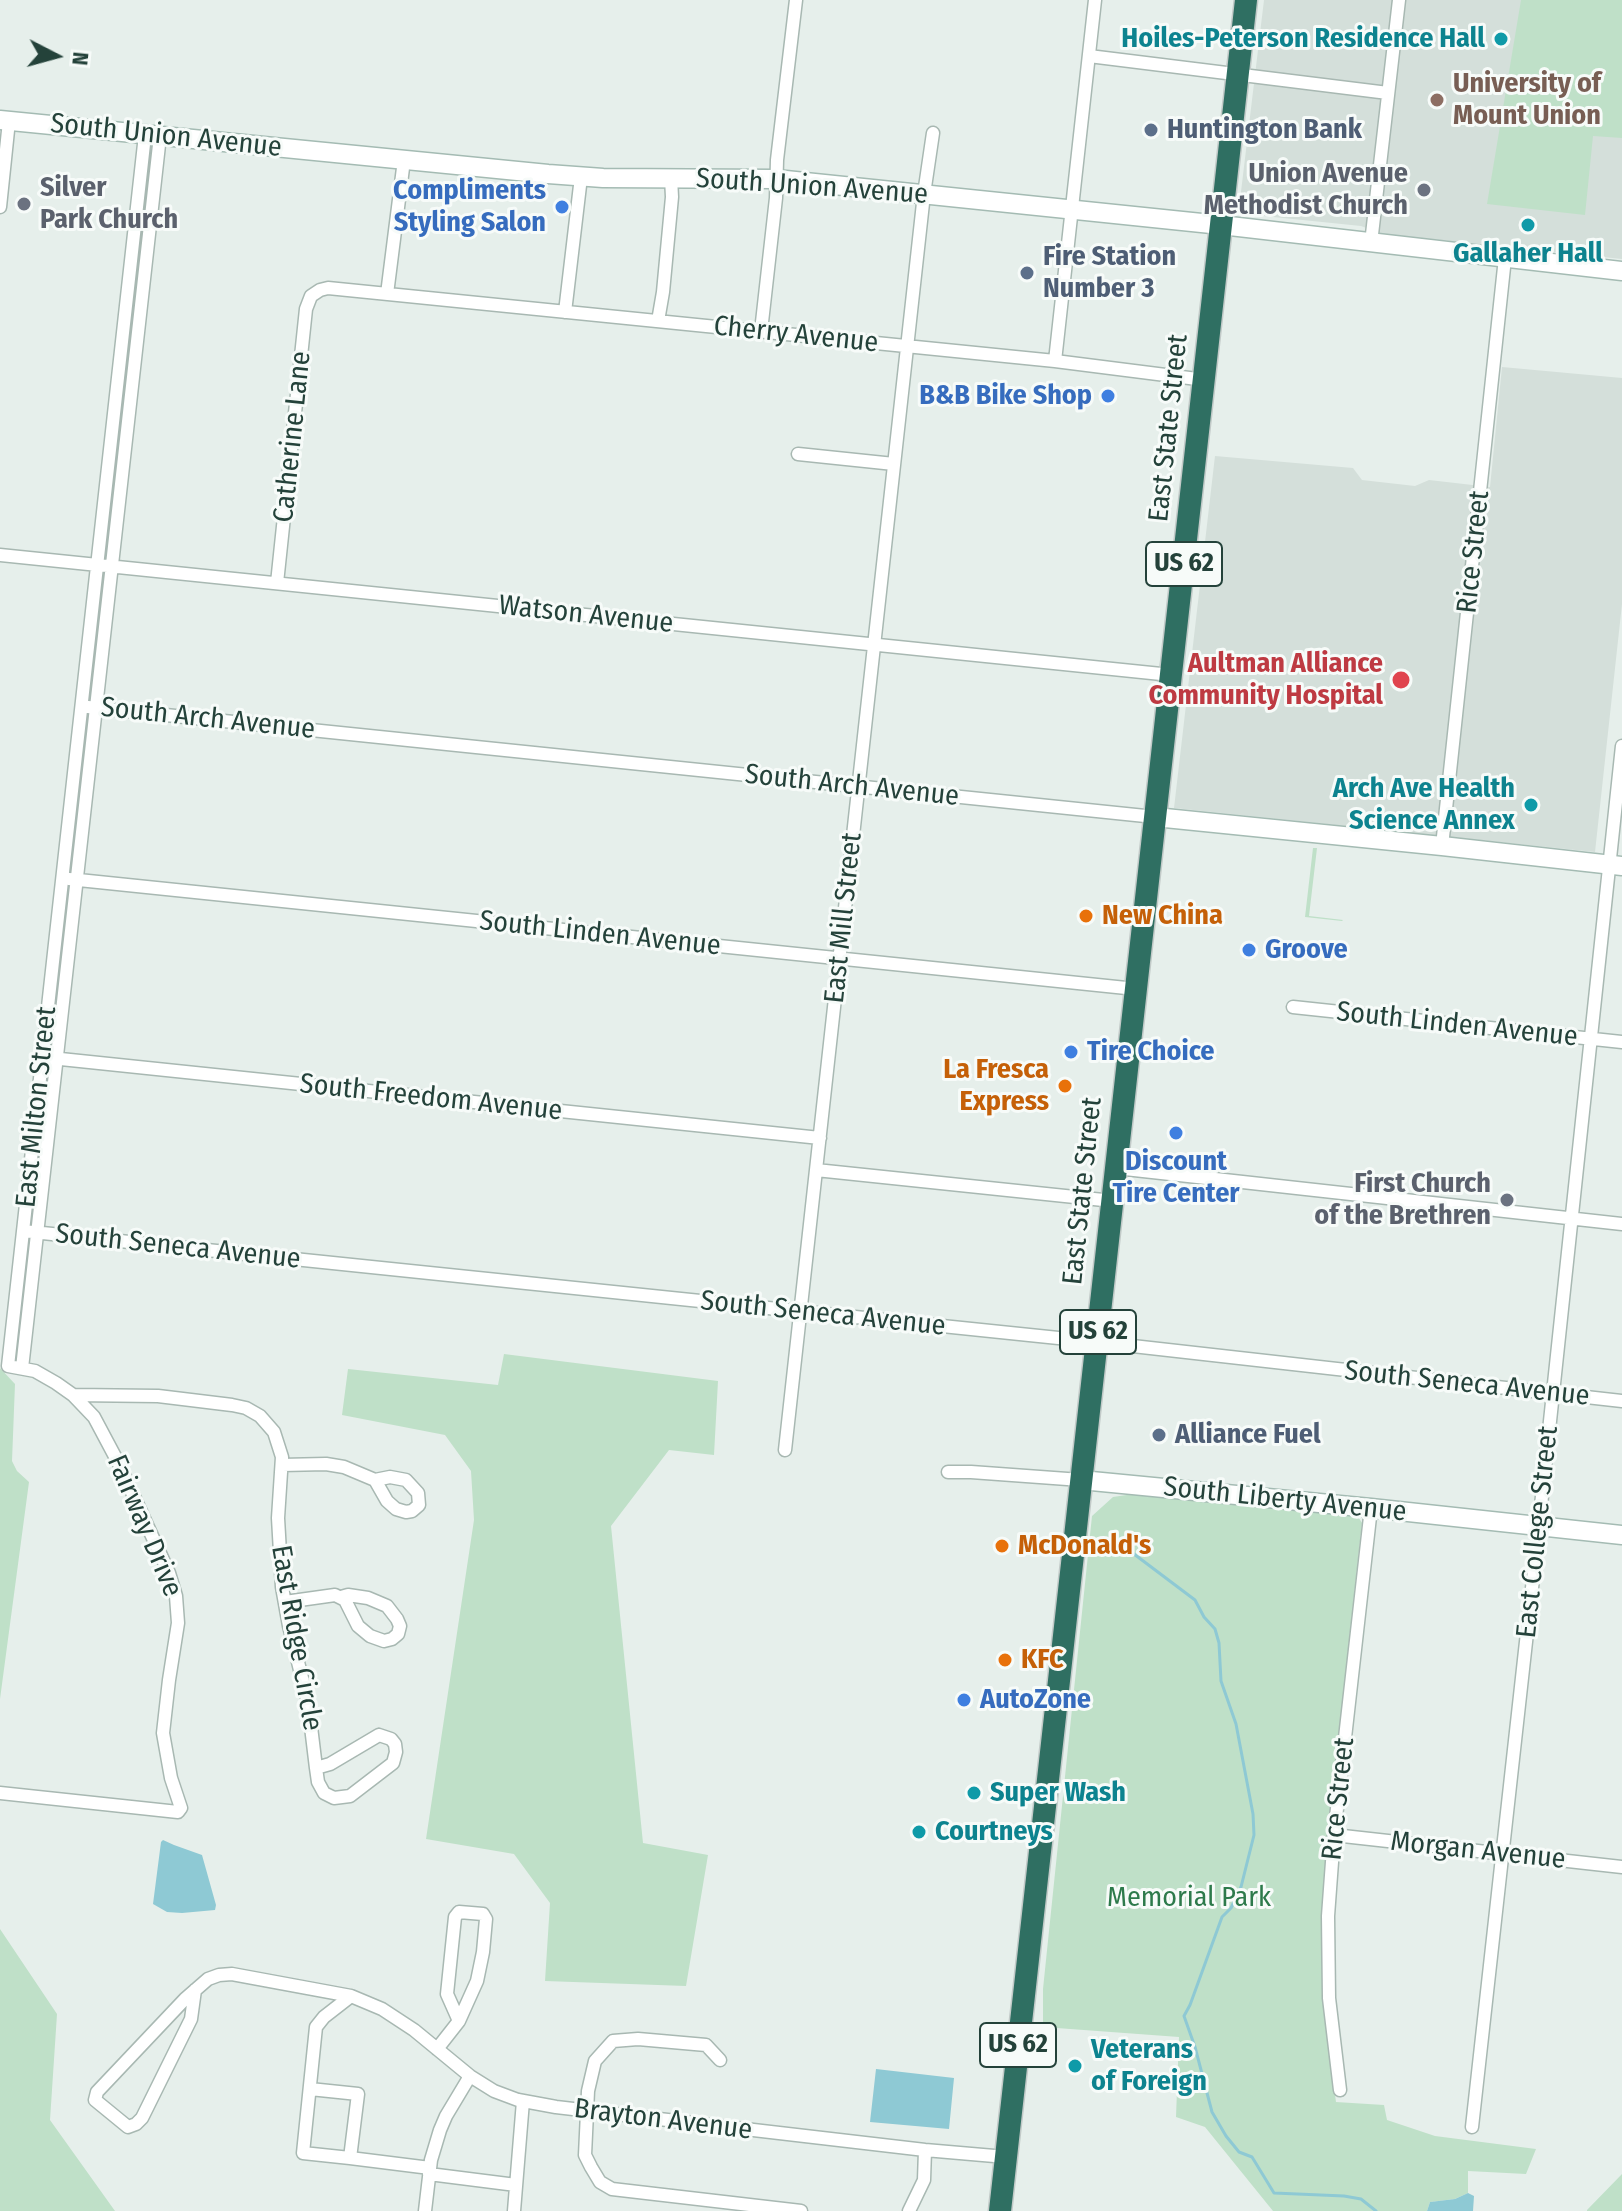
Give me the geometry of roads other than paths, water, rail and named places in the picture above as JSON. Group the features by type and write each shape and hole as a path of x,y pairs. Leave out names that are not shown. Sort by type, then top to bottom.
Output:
{"highway":[{"name":"US 62","path":"1221,225 1246,0"},
{"name":"East State Street","path":"1000,2211 1221,225"}],"main road":[{"name":"South Union Avenue","path":"5,120 581,177 776,179 1622,271"},
{"name":"South Arch Avenue","path":"1155,817 1616,866"},
{"name":"South Liberty Avenue","path":"1081,1480 1622,1535"}],"street":[{"path":"761,331 796,0"},
{"path":"1055,361 1095,0"},
{"path":"1371,243 1399,0"},
{"path":"1089,56 1388,93"},
{"path":"0,207 5,120"},
{"name":"East Mill Street","path":"785,1450 933,133"},
{"name":"East Milton Street","path":"115,479 117,397 135,232 152,135"},
{"name":"East Milton Street","path":"105,566 105,633 22,1368 8,1366 91,632 105,566 115,479 131,399 149,234 152,135"},
{"path":"387,294 404,160"},
{"path":"565,312 581,177"},
{"path":"658,321 672,197 671,178"},
{"path":"135,232 149,234"},
{"name":"Rice Street","path":"1442,846 1505,258"},
{"name":"Cherry Avenue","path":"313,293 328,288 1055,361 1205,380"},
{"name":"Catherine Lane","path":"277,583 306,309 313,293"},
{"path":"126,315 140,316"},
{"path":"117,397 131,399"},
{"path":"798,454 894,464"},
{"name":"Watson Avenue","path":"0,555 1171,675"},
{"path":"91,632 105,633"},
{"name":"South Arch Avenue","path":"83,706 1155,817"},
{"name":"East College Street","path":"1472,2127 1591,1039 1616,866 1622,746"},
{"path":"74,781 88,782"},
{"name":"South Linden Avenue","path":"63,878 1136,989"},
{"name":"East Milton Street","path":"53,965 67,967"},
{"name":"South Linden Avenue","path":"1293,1007 1622,1042"},
{"name":"South Freedom Avenue","path":"43,1057 820,1138"},
{"path":"1116,1168 1622,1224"},
{"path":"816,1170 1113,1201"},
{"name":"South Seneca Avenue","path":"23,1231 1097,1342 1622,1401"},
{"path":"16,1296 30,1297"},
{"path":"22,1368 35,1371 73,1395"},
{"name":"East Ridge Circle","path":"73,1395 158,1396 246,1408 264,1420 274,1432 282,1465 278,1539 285,1602 308,1702 316,1768 318,1782 324,1793 334,1798 350,1796 393,1763 396,1752 395,1744 385,1736 376,1736 330,1764 316,1768"},
{"name":"Fairway Drive","path":"0,1793 164,1811 180,1810 163,1733 178,1623 174,1584 103,1432 73,1395"},
{"path":"282,1465 326,1464 375,1480"},
{"name":"South Liberty Avenue","path":"948,1472 1081,1480"},
{"name":"Rice Street","path":"1340,2090 1332,2032 1328,1916 1334,1835 1371,1508"},
{"path":"285,1602 329,1595 368,1598 387,1606 400,1626 398,1634 384,1641 370,1636 358,1626 341,1597"},
{"name":"Morgan Avenue","path":"1334,1835 1622,1867"},
{"path":"437,2049 459,2021 477,1981 486,1919 483,1914 459,1912 455,1917 447,1994 459,2021"},
{"name":"Brayton Avenue","path":"195,1990 208,1979 232,1974 351,1996 395,2016 470,2076 494,2091 523,2101 587,2111 1006,2157"},
{"path":"195,1990 191,2019 142,2118 128,2127 94,2097 145,2039 195,1990"},
{"path":"351,1996 316,2027 303,2153 516,2185"},
{"path":"720,2060 706,2045 638,2039 613,2041 595,2061 588,2091 585,2155 600,2182 612,2189 801,2211"},
{"path":"425,2211 440,2130 470,2076"},
{"path":"310,2089 358,2094 350,2158"},
{"path":"514,2211 523,2101"},
{"path":"909,2211 924,2180 925,2150"}],"water":[{"path":"163,1840 202,1855 215,1910 167,1912 153,1904"},
{"path":"876,2069 954,2078 949,2129 870,2122"},
{"path":"1468,2193 1474,2196 1473,2211 1427,2211 1430,2202 1455,2199"}],"waterway":[{"path":"1122,1545 1195,1600 1215,1629 1221,1681 1236,1724 1253,1814 1254,1835 1241,1887 1231,1908 1222,1917 1184,2016 1212,2112 1239,2152 1252,2157 1274,2193 1344,2196 1361,2199 1376,2211"}],"place":[{"name":"Hoiles-Peterson Residence Hall","path":"1501,39"},
{"name":"University of Mount Union","path":"1437,100"},
{"name":"Huntington Bank","path":"1151,130"},
{"name":"Union Avenue Methodist Church","path":"1424,190"},
{"name":"Silver Park Church","path":"24,204"},
{"name":"Compliments Styling Salon","path":"562,207"},
{"name":"Gallaher Hall","path":"1528,225"},
{"name":"Fire Station Number 3","path":"1027,273"},
{"name":"B&B Bike Shop","path":"1108,396"},
{"name":"Aultman Alliance Community Hospital","path":"1401,680"},
{"name":"Arch Ave Health Science Annex","path":"1531,805"},
{"name":"New China","path":"1086,916"},
{"name":"Groove","path":"1249,950"},
{"name":"Tire Choice","path":"1071,1052"},
{"name":"La Fresca Express","path":"1065,1086"},
{"name":"Discount Tire Center","path":"1176,1133"},
{"name":"First Church of the Brethren","path":"1507,1200"},
{"name":"Alliance Fuel","path":"1159,1435"},
{"name":"McDonald's","path":"1002,1546"},
{"name":"KFC","path":"1005,1660"},
{"name":"AutoZone","path":"964,1700"},
{"name":"Super Wash","path":"974,1793"},
{"name":"Courtneys","path":"919,1832"},
{"name":"Veterans of Foreign","path":"1075,2066"}],"park label":[{"name":"Memorial Park","path":"1189,1898"}]}
